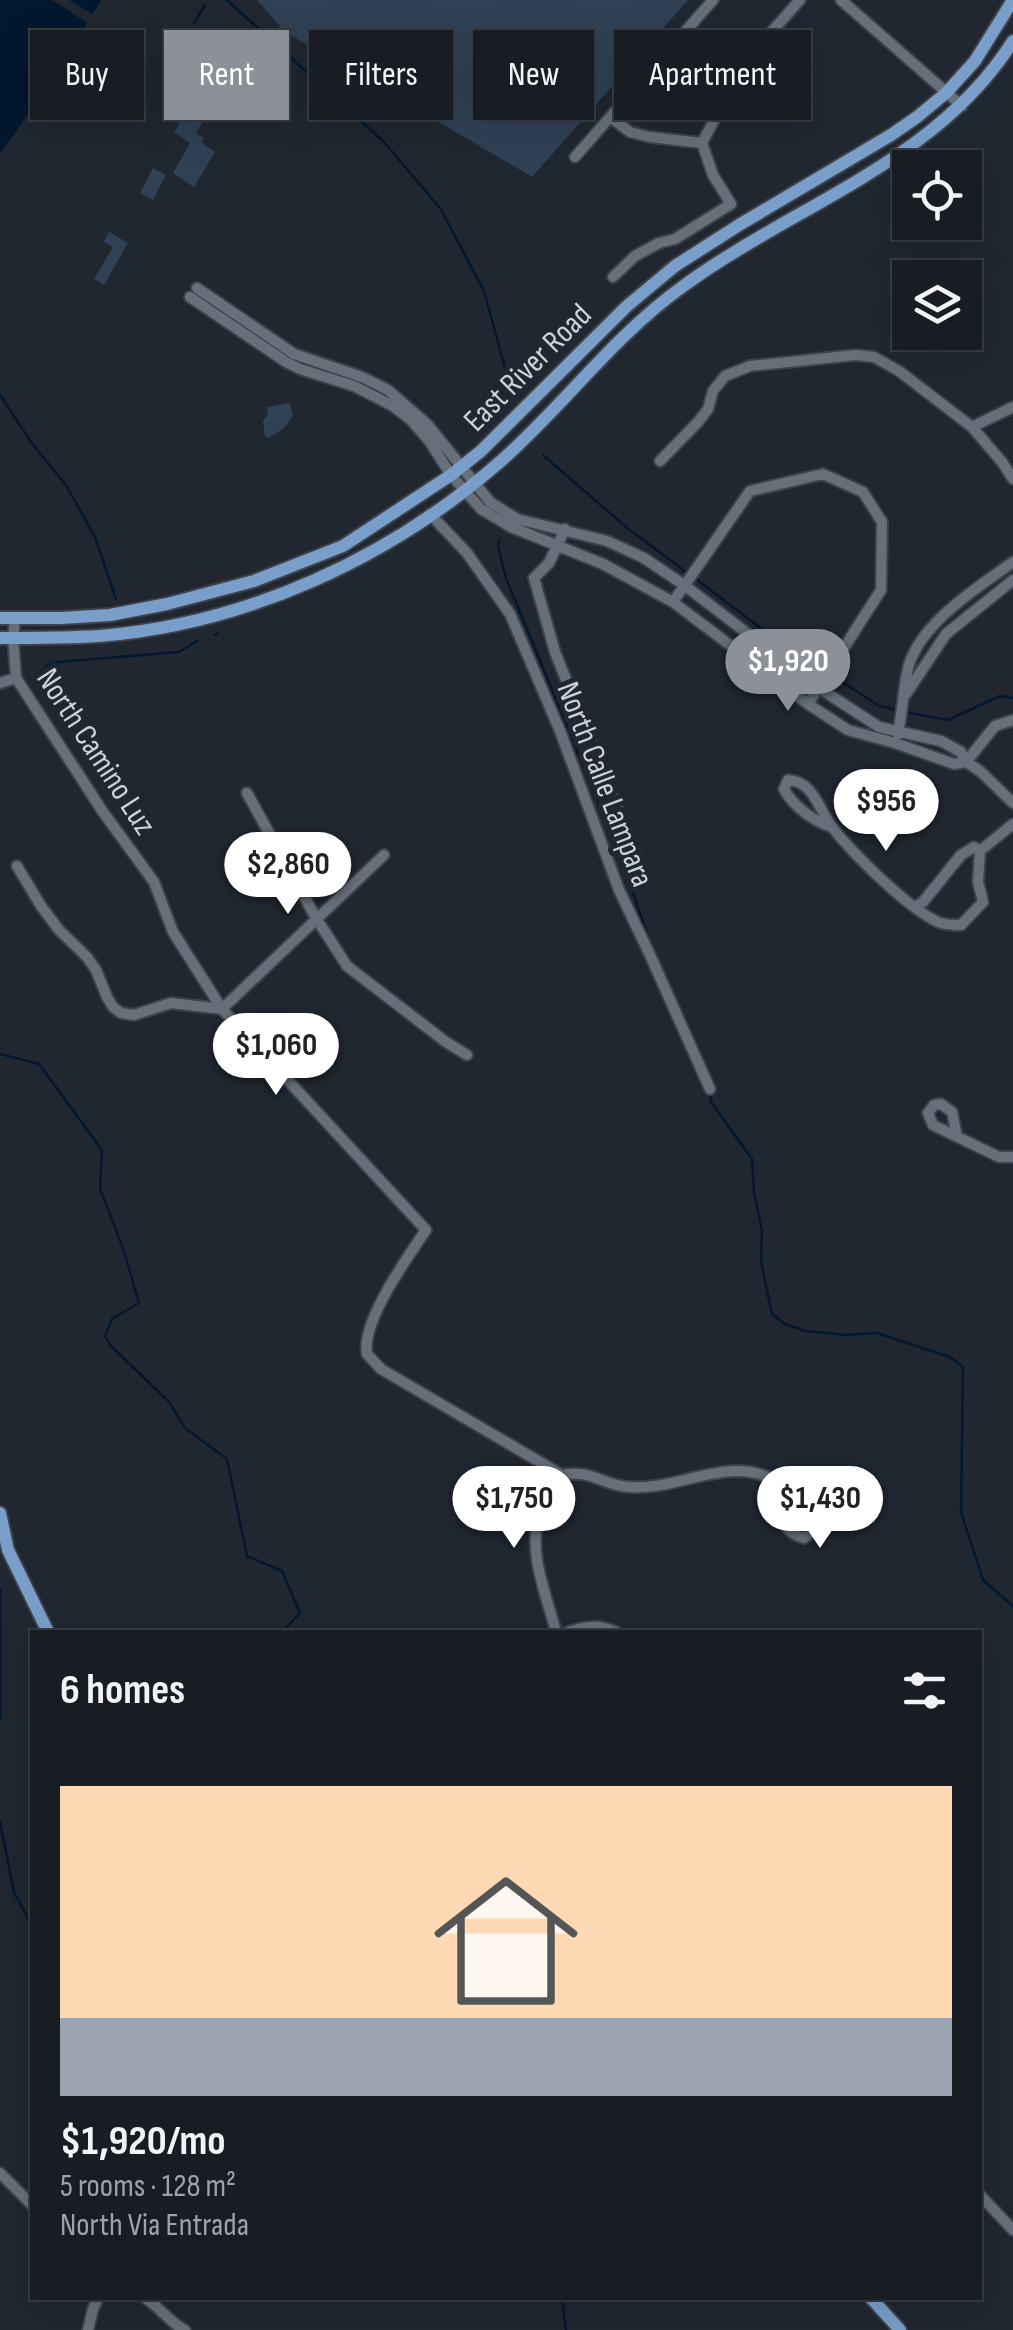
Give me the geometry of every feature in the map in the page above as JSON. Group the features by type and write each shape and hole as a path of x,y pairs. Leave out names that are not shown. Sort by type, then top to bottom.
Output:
{"main road":[{"name":"East River Road","path":"7,618 110,615 167,604 254,581 343,546 456,471 507,428 627,306 676,266 892,135 946,93 974,61 1013,0"},
{"name":"East River Road","path":"6,638 100,636 210,616 281,594 361,558 469,487 504,458 643,319 680,288 929,133 962,106 1013,40"},
{"path":"0,1513 8,1550 47,1630"},
{"path":"873,2300 900,2330"}],"street":[{"path":"575,156 713,0"},
{"path":"840,0 962,106"},
{"path":"613,277 635,256 658,243 676,239 731,204 713,175 702,143 737,77 796,1"},
{"path":"610,118 630,132 650,138 702,143"},
{"path":"194,293 286,362 354,386 393,406 411,420 456,471 481,508 511,527 603,564 673,602 848,730 941,741 961,752 966,762 980,770 1013,803"},
{"path":"660,461 708,409 724,376 750,366 856,355 874,357 898,371 972,427 1013,479"},
{"path":"972,427 1013,407"},
{"path":"673,602 750,491 823,474 863,492 882,522 881,590 808,704"},
{"path":"469,487 517,518 607,541 644,558 819,688 878,727 954,764 966,762 995,726 1013,720"},
{"name":"North Calle Lampara","path":"430,514 467,553 510,614 560,732 618,890 710,1089"},
{"name":"North Calle Lampara","path":"565,529 550,563 534,578 555,652 636,856"},
{"path":"897,737 907,670 919,644 963,598 1013,562"},
{"path":"905,695 950,630 1013,580"},
{"name":"North Camino Luz","path":"7,618 6,638 16,678 103,812 154,882 178,941 222,1010 426,1230 366,1334 367,1354 372,1362 562,1475"},
{"path":"940,619 950,630"},
{"path":"0,683 16,678"},
{"path":"832,827 810,816 789,798 784,788 788,780 797,780 813,794 832,827 889,886 937,922 961,925 983,902 978,882 980,851 1013,824"},
{"path":"247,793 316,918 348,966 467,1054"},
{"path":"916,907 961,856 974,847 980,851"},
{"path":"17,866 59,930 96,970 113,1007 134,1015 171,1003 222,1010 384,855"},
{"path":"957,1136 999,1157 1013,1156"},
{"path":"555,1630 534,1552 534,1535 562,1475 581,1472 630,1487 751,1470 792,1488 812,1514 812,1532 804,1538 786,1528 778,1507 775,1481"},
{"path":"576,1630 591,1626 612,1630"},
{"path":"0,2174 30,2203"},
{"path":"982,2197 1013,2230"},
{"path":"88,2330 97,2300"},
{"path":"149,2300 186,2330"}],"shaded area":[{"path":"0,0 101,0 83,30 30,30 30,112 0,154"},
{"path":"257,0 688,0 662,30 614,30 614,84 594,107 594,30 473,30 473,120 582,120 532,177 435,120 453,120 453,30 309,30 309,46 289,34 289,30 283,30"},
{"path":"182,120 204,120 196,133 215,152 194,187 173,173 190,143 174,132"},
{"path":"153,168 166,175 153,200 140,193"},
{"path":"109,232 128,243 104,285 94,279 113,247 104,242"},
{"path":"290,403 293,416 284,428 269,438 265,436 263,421 268,407"}],"pier":[{"path":"52,0 69,0 97,17 92,26"}],"waterway":[{"path":"227,0 383,141 440,208 484,291 511,390"},
{"path":"194,23 205,5"},
{"path":"0,395 66,485 95,537 116,599"},
{"path":"543,455 626,527 689,574"},
{"path":"499,540 506,578 624,865 650,944"},
{"path":"696,579 823,670"},
{"path":"35,678 58,662 179,652 197,641"},
{"path":"830,674 879,706 897,710"},
{"path":"905,712 948,720 1000,696 1013,698"},
{"path":"0,1054 39,1064 102,1150 100,1189 139,1303 112,1319 105,1336 169,1402 185,1428 227,1459 247,1556 282,1571 300,1613 284,1630"},
{"path":"710,1095 711,1102 752,1159 762,1231 761,1262 772,1314 785,1324 806,1331 877,1333 950,1357 963,1367 961,1512 983,1580 1013,1606"},
{"path":"0,1589 0,1718"},
{"path":"0,1822 14,1892 30,1922"},
{"path":"562,2300 566,2330"}]}
